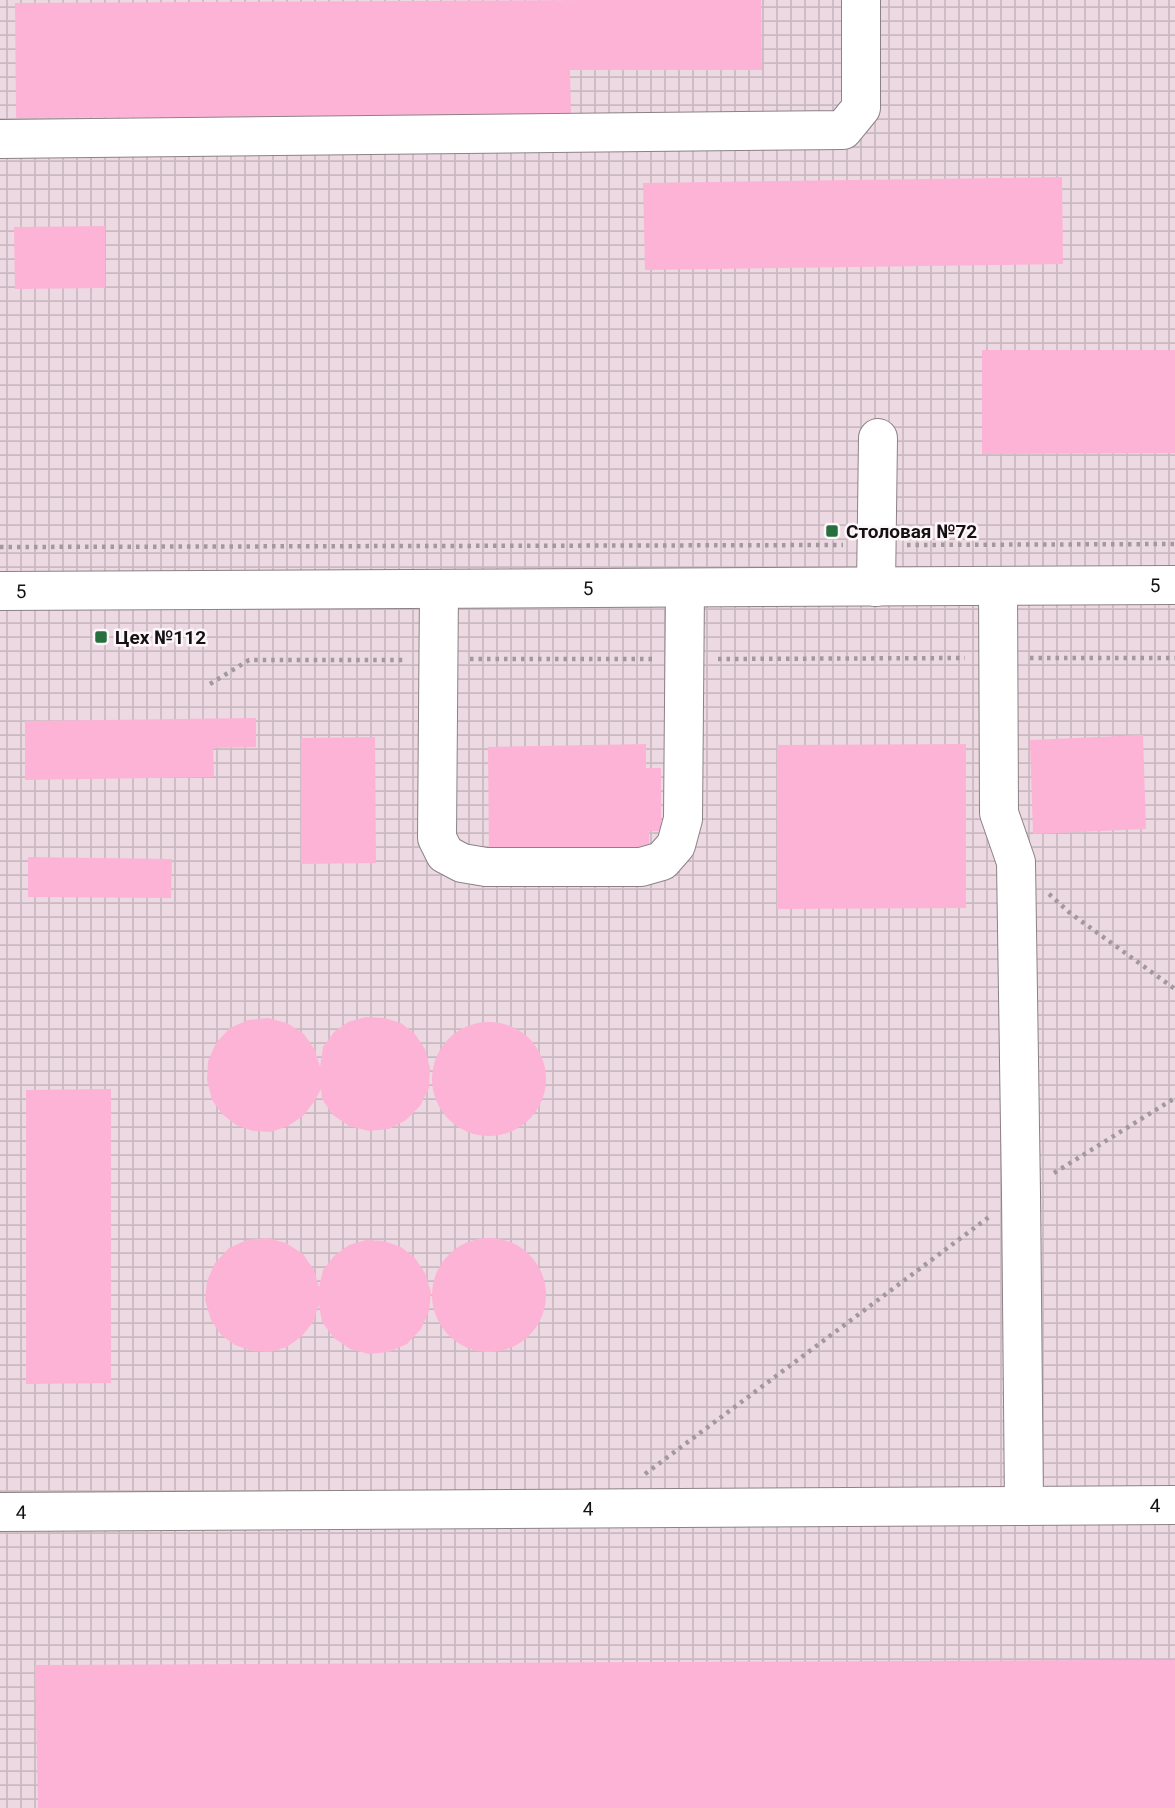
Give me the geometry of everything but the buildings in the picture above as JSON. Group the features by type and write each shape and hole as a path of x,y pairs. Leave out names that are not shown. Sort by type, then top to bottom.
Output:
{"street":[{"path":"0,139 843,130 861,108 861,0"},
{"path":"877,587 878,438"},
{"name":"5","path":"0,591 1175,585"},
{"path":"998,586 999,813 1016,862 1024,1506"},
{"path":"439,589 437,838 444,854 462,863 486,867 641,867 662,861 676,845 683,819 685,588"},
{"name":"4","path":"0,1512 1175,1505"}],"path":[{"path":"0,547 1175,544"},
{"path":"1016,862 1070,914 1175,989"},
{"path":"644,1475 1021,1193 1175,1098"}],"shaded area":[{"path":"0,0 1175,0 1175,1808 0,1808"}],"place":[{"name":"Столовая №72","path":"832,531"},
{"name":"Цех №112","path":"101,637"}]}
